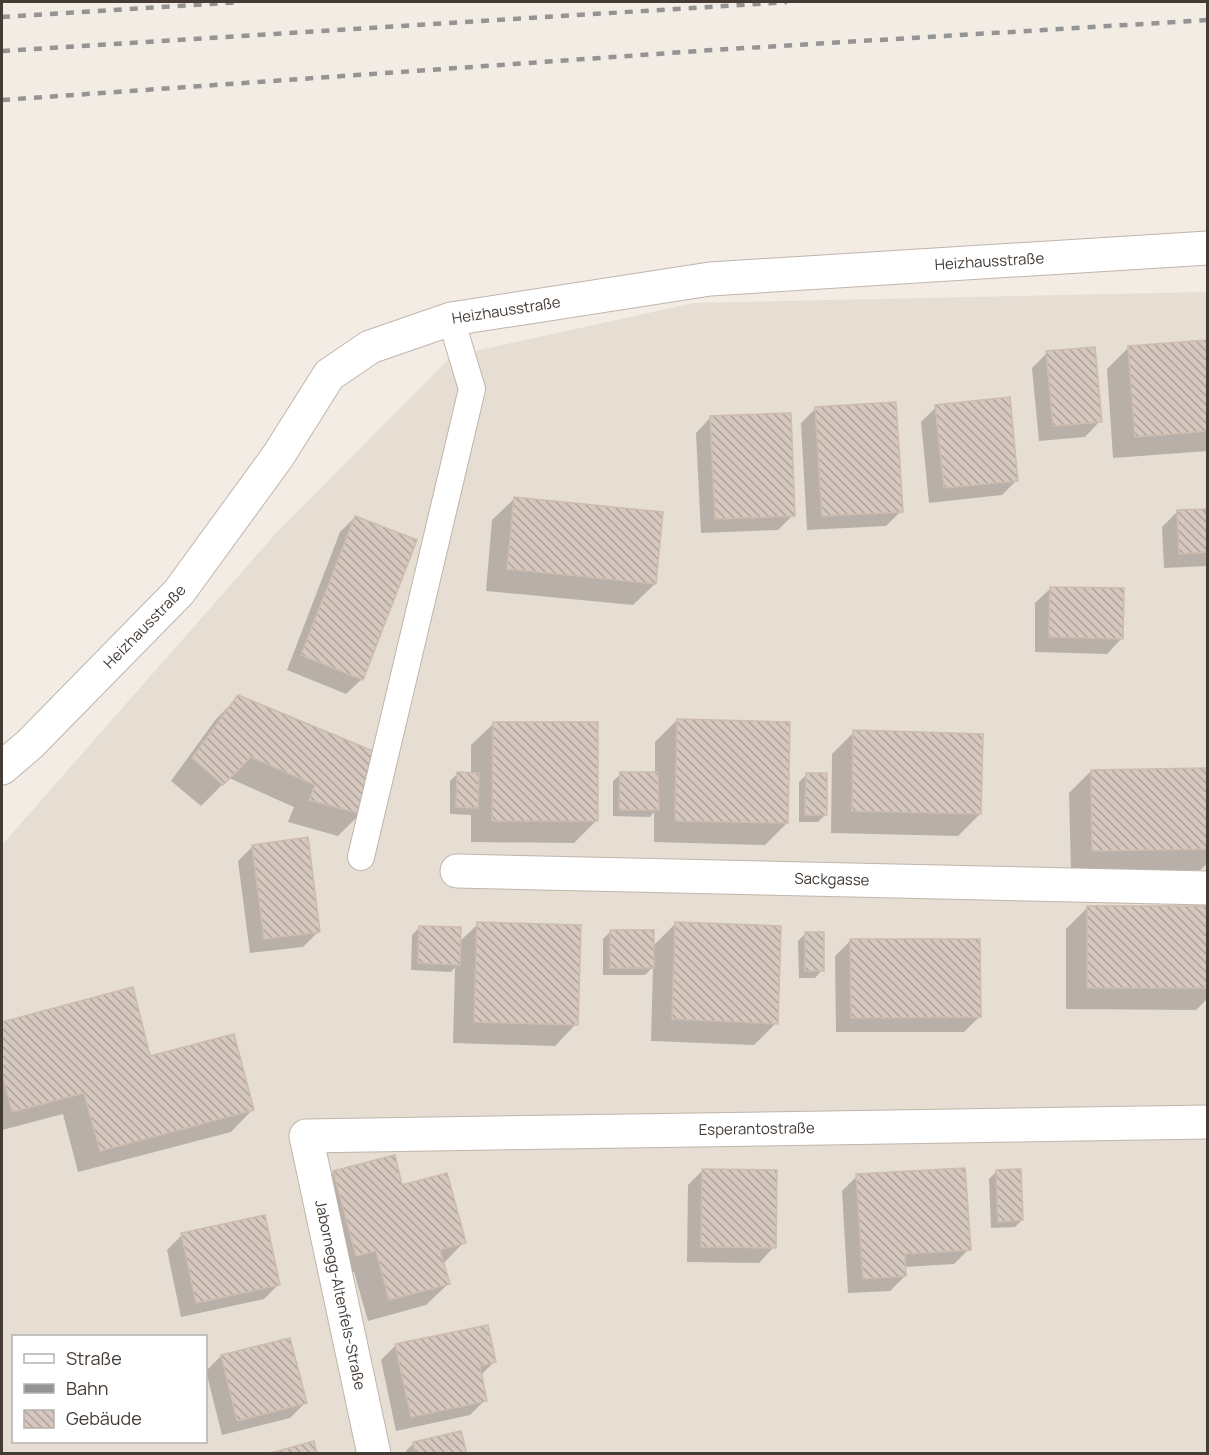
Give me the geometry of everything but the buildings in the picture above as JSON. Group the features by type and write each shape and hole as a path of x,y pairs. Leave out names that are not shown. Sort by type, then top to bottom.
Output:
{"street":[{"name":"Heizhausstraße","path":"2,768 30,744 179,592 278,456 329,375 370,347 451,320 710,279 1208,248"},
{"name":"Sackgasse","path":"457,872 1208,888"},
{"name":"Esperantostraße","path":"306,1136 1208,1122"},
{"name":"Jabornegg-Altenfels-Straße","path":"306,1136 374,1454"}],"lane":[{"path":"361,857 472,389 451,320"}],"shaded area":[{"path":"1207,292 1207,1453 2,1454 2,845 277,532 452,356 694,303"}],"railway":[{"path":"2,17 240,2"},
{"path":"2,51 787,2"},
{"path":"2,100 713,50 1208,20"}]}
